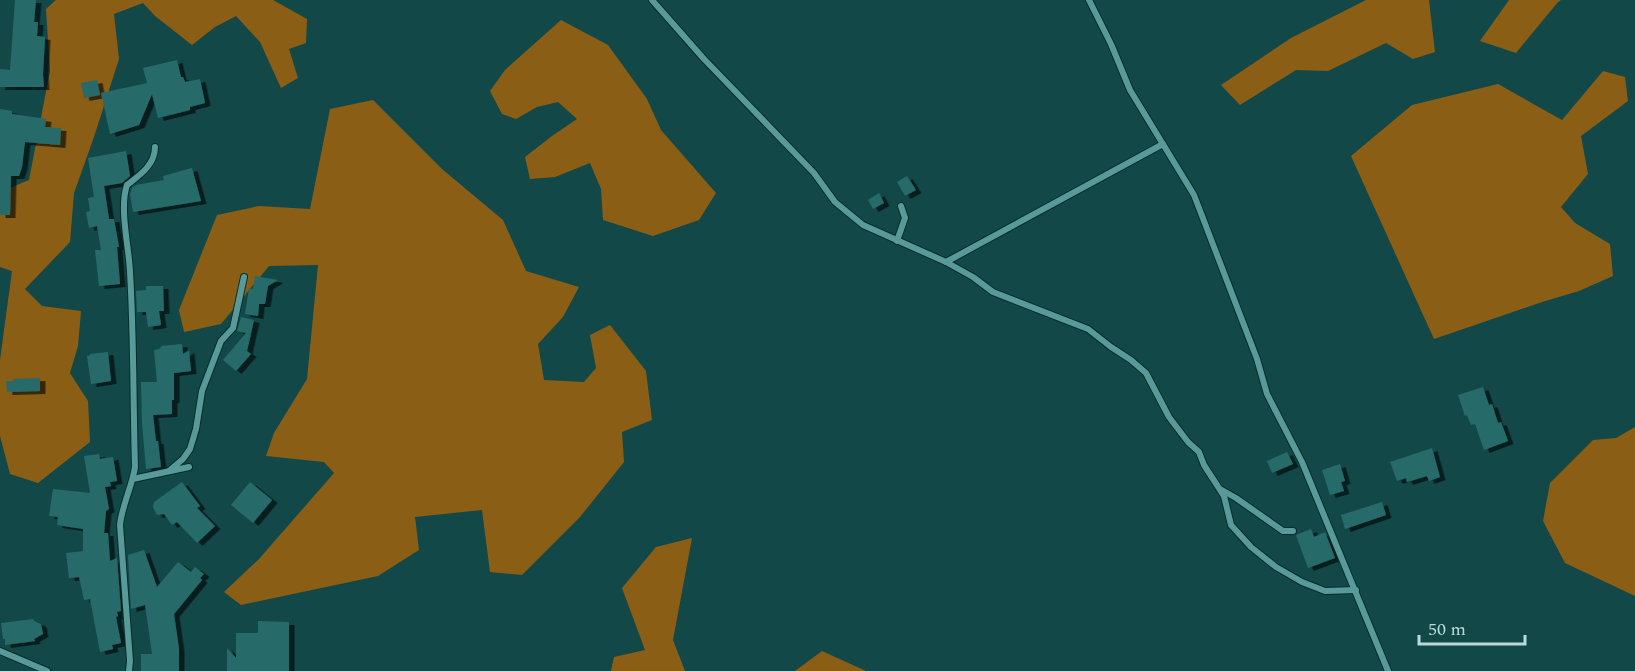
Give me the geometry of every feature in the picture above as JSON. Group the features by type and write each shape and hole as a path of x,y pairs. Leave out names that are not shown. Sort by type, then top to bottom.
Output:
{"street":[{"path":"652,0 704,59 814,173 835,202 862,225 946,262 993,291 1088,329 1131,360 1146,373 1169,417 1188,442 1199,452 1204,465 1224,496 1231,525 1251,547 1276,567 1302,582 1325,591 1356,590"},
{"path":"1089,0 1130,90 1194,195 1257,359 1267,394 1302,462 1388,671"},
{"path":"946,262 1163,144"},
{"path":"129,671 120,525 121,513 135,467 134,351 124,199 127,185 143,173 151,163 155,147"},
{"path":"897,241 905,218 901,206"},
{"path":"168,471 183,459 190,449 196,429 202,391 221,341 233,328 244,277"},
{"path":"133,479 189,467"},
{"path":"1219,489 1236,498 1282,531 1293,531"},
{"path":"0,651 46,671"}],"shaded area":[{"path":"56,0 273,0 307,19 306,43 289,49 298,78 281,88 260,42 236,16 215,27 192,45 155,16 143,3 114,14 119,59 74,193 70,242 25,289 42,306 81,311 78,346 70,373 88,401 90,442 38,483 10,474 0,436 0,360 12,271 0,267 0,192 29,180 50,71 46,9"},
{"path":"1366,0 1429,0 1435,52 1413,59 1386,43 1328,71 1296,70 1240,105 1221,85 1291,38"},
{"path":"1509,0 1561,0 1516,53 1480,41"},
{"path":"561,20 608,45 647,99 661,130 716,193 699,220 653,236 603,220 601,189 590,163 555,177 530,179 525,157 577,119 558,102 537,107 516,119 502,114 490,91 505,70"},
{"path":"1603,71 1625,77 1628,101 1581,136 1588,174 1561,207 1575,223 1610,244 1613,276 1579,291 1434,339 1351,156 1412,105 1498,84 1562,120"},
{"path":"373,100 442,169 503,220 526,271 579,287 563,317 538,344 544,380 584,382 596,368 590,335 610,325 646,371 652,420 622,432 624,462 580,517 522,575 490,572 482,510 415,517 419,550 378,576 241,605 224,592 259,559 334,473 324,462 266,456 274,433 307,379 318,265 269,266 221,324 184,332 179,310 217,215 259,206 310,209 330,109"},
{"path":"1635,427 1635,596 1565,563 1543,521 1550,483 1593,440 1616,438"},
{"path":"692,538 673,640 685,671 611,671 614,657 645,650 622,588 656,547"},
{"path":"822,651 866,671 795,671"}],"building":[{"path":"15,0 36,0 34,22 38,22 37,36 45,37 44,87 0,87 0,69 10,70"},
{"path":"177,60 181,77 185,82 200,79 205,103 190,107 190,110 158,118 152,94 139,125 110,134 101,93 147,83 143,68"},
{"path":"97,80 100,95 84,98 81,83"},
{"path":"0,109 12,111 12,114 46,119 45,127 61,128 60,145 25,142 19,176 11,176 10,215 0,215"},
{"path":"126,151 130,176 122,183 104,186 109,219 114,219 119,247 117,247 120,284 99,286 95,250 101,250 97,226 89,228 86,212 90,211 88,198 94,197 88,158"},
{"path":"192,168 201,201 133,212 130,194 136,185 164,180 163,176"},
{"path":"907,176 916,190 905,196 897,182"},
{"path":"879,193 884,203 873,209 868,200"},
{"path":"255,276 278,280 268,286 265,304 259,304 258,316 245,314 249,288 253,289"},
{"path":"146,286 163,286 164,311 159,311 161,325 148,327 146,312 137,312 136,291 146,290"},
{"path":"241,317 254,320 247,351 251,354 236,371 223,360 246,333 237,331"},
{"path":"182,344 183,354 189,350 191,371 174,373 172,414 153,415 161,467 146,469 141,382 157,382 154,350 162,346"},
{"path":"108,352 111,381 91,384 87,356"},
{"path":"40,378 40,391 7,392 6,381"},
{"path":"1483,387 1489,405 1492,404 1498,423 1501,422 1508,441 1484,450 1475,424 1471,425 1467,415 1465,416 1458,395"},
{"path":"1432,448 1440,477 1429,481 1427,476 1407,482 1406,478 1397,481 1390,462"},
{"path":"1287,452 1293,464 1272,473 1267,461"},
{"path":"99,454 100,459 113,457 117,481 110,482 111,486 105,487 109,509 106,511 104,533 108,533 110,561 117,558 121,611 117,612 116,617 121,643 112,645 113,649 100,652 90,599 84,600 79,577 69,578 66,553 83,551 83,529 57,525 58,517 49,516 53,489 90,493 84,456"},
{"path":"1340,464 1345,481 1341,482 1344,491 1330,495 1322,470"},
{"path":"182,482 200,506 197,508 215,526 197,543 177,522 172,525 164,514 157,515 153,507 154,502"},
{"path":"250,482 272,500 253,523 231,505"},
{"path":"1382,502 1386,515 1345,529 1341,515"},
{"path":"1311,529 1314,537 1325,532 1335,558 1308,568 1296,535"},
{"path":"144,550 157,587 178,562 191,572 195,567 204,574 200,578 202,580 174,614 179,649 179,671 141,671 141,654 152,654 145,605 131,609 128,555"},
{"path":"33,619 41,624 43,634 34,639 35,641 5,645 1,623"},
{"path":"258,621 289,622 289,671 227,671 227,648 236,658 236,633 258,633"}]}
